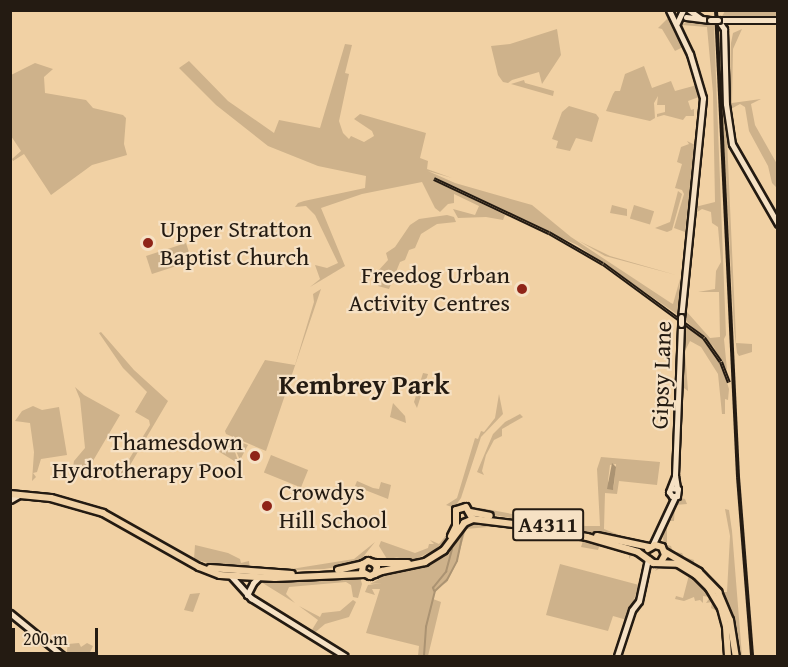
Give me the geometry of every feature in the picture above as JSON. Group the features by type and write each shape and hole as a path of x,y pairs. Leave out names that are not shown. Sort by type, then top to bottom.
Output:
{"main road":[{"name":"Gipsy Lane","path":"669,10 693,61 703,98 683,277 674,488"},
{"path":"675,10 710,20 777,20"},
{"path":"678,27 686,13"},
{"path":"718,20 724,27 727,54 725,99 732,144 777,224"},
{"path":"673,496 679,493 674,488"},
{"path":"618,657 632,610 639,601 650,547 660,531 674,488"},
{"path":"10,492 78,507 98,516 105,514 207,571 258,578 364,574 370,576 432,559 450,544 467,522 470,512 466,507 458,508 454,513 452,536 432,554 410,562 375,563 368,561 349,569 311,573 240,572 197,565"},
{"path":"10,500 20,494"},
{"name":"A4311","path":"470,512 545,524 663,550 695,569 718,592 730,620 736,657"},
{"name":"A4311","path":"455,520 501,522 572,534 624,548 659,562 684,567 712,592 725,620 728,657"},
{"path":"646,573 659,562 663,550 660,531"},
{"path":"375,563 375,574"},
{"path":"363,564 364,574"},
{"path":"231,576 248,595 345,657"},
{"path":"248,595 258,578"},
{"path":"10,613 62,656"}],"shaded area":[{"path":"725,11 777,11 777,16 721,18"},
{"path":"668,18 683,47 675,51 662,29 658,28"},
{"path":"688,21 714,25 726,335 724,339 727,370 713,346 683,318 686,294 687,312 710,338 720,337 719,292 698,292 715,289 716,271 721,262 718,227 712,223 711,212 702,209 694,214 695,207 715,202 713,93 707,27 682,25"},
{"path":"718,24 722,28 736,343 752,344 752,352 739,356 737,353 734,328"},
{"path":"557,29 561,55 542,84 539,72 508,83 503,82 498,75 491,46 510,44"},
{"path":"742,29 733,49 732,103 761,99 751,104 755,125 777,164 777,188 772,183 768,166 749,131 745,107 740,104 729,110 731,43 733,33"},
{"path":"345,44 352,45 345,73 349,74 339,121 343,133 349,139 351,136 364,142 374,136 372,131 354,119 360,114 426,133 420,158 428,161 427,169 452,178 428,171 455,183 532,205 571,237 673,304 680,279 678,315 577,245 448,185 447,187 505,215 503,220 486,217 458,218 453,209 475,215 479,206 454,194 454,203 448,204 440,212 435,208 422,182 362,194 321,208 345,266 310,287 320,279 315,265 327,268 338,263 315,215 306,206 295,207 304,201 365,188 366,176 318,166 268,146 216,105 179,68 189,61 228,101 274,133 279,120 320,128"},
{"path":"35,63 53,69 44,77 45,93 86,100 93,108 123,115 126,118 124,144 127,155 92,165 51,195 24,154 13,161 12,159 21,151 11,136 11,75"},
{"path":"644,66 652,88 671,81 675,91 697,85 699,97 688,101 691,110 694,109 694,116 686,116 683,120 664,115 657,117 657,114 665,112 665,105 657,105 658,96 654,103 655,118 650,121 606,111 615,91 620,91 625,74"},
{"path":"524,80 525,83 554,91 553,96 511,84"},
{"path":"569,106 596,114 599,118 592,142 576,138 570,151 556,148 558,141 552,139 562,112"},
{"path":"687,141 695,145 685,232 674,228 684,194 682,190 675,188 682,164 677,162 681,147 689,144"},
{"path":"678,191 682,194 672,230 667,232 655,228 670,222"},
{"path":"612,205 627,209 627,216 610,213"},
{"path":"634,205 654,211 650,225 630,218"},
{"path":"447,215 454,217 456,222 437,224 421,234 415,248 409,250 405,260 400,262 389,289 378,286 384,273 378,271 388,260 386,253 395,247 410,225 419,219"},
{"path":"579,241 610,256 676,275 605,256"},
{"path":"186,243 192,261 152,274 146,256"},
{"path":"321,289 266,451 226,434 225,431 265,360 295,365 314,302 313,294"},
{"path":"683,322 708,344 721,363 729,389 728,400 725,399 725,414 722,414 718,374 701,347 690,341 685,351 688,391 684,388"},
{"path":"101,332 134,370 168,401 123,477 120,474 150,425 149,420 135,412 147,392 123,368 99,333"},
{"path":"423,373 428,374 417,408 414,402"},
{"path":"75,387 84,395 120,415 87,471 73,467 74,461 85,448 80,399"},
{"path":"499,394 503,414 481,437 461,498 451,512 452,507 446,505 457,498 475,438 478,439 481,431 484,432 495,418"},
{"path":"393,403 405,416 406,423 390,417"},
{"path":"33,406 42,410 59,407 67,455 41,459 37,472 33,473 36,477 32,481 34,452 30,423 15,421 22,411"},
{"path":"520,414 523,417 502,429 502,436 494,440 486,455 482,471 484,475 477,472 493,434 505,422"},
{"path":"227,437 248,445 240,460 233,444"},
{"path":"226,438 235,452 239,464 218,451"},
{"path":"271,455 308,470 301,488 264,473"},
{"path":"601,457 660,462 657,485 619,481 617,494 605,493 604,529 637,542 480,513 481,508 544,520 557,519 585,526 600,526 597,469","holes":["616,464 613,489 608,481 610,465"]},
{"path":"612,463 616,467 613,490 607,489"},
{"path":"357,481 379,489 381,482 391,485 388,499 355,486"},
{"path":"681,498 685,499 687,504 675,505 674,521 667,521 667,545 671,546 673,552 682,553 684,557 694,560 694,564 671,552 664,544 667,519 672,519 673,506"},
{"path":"725,509 729,510 732,531 742,656 738,656 731,612 722,592 727,592 730,536"},
{"path":"479,521 517,526 521,531 499,526 466,529 456,564 447,582 435,590 433,599 441,602 428,656 418,656 419,646 366,633 380,589 372,589 375,595 365,592 368,585 382,583 370,584 394,571 423,565 435,559 446,551 467,526"},
{"path":"452,528 448,538 436,549 414,560 390,560 400,557 387,559 379,546 381,541 415,553 428,548 429,544 434,544 430,540 439,544"},
{"path":"528,528 533,528 585,539 636,555 632,554 629,559 629,553 600,544 598,550 581,547 583,541 544,531 527,532 524,535"},
{"path":"375,542 363,557 350,565 324,569 285,570 354,559"},
{"path":"195,545 228,553 240,559 241,563 249,561 250,569 218,566 194,559"},
{"path":"560,564 639,585 627,620 613,616 608,631 546,615"},
{"path":"659,566 678,566 690,572 711,593 723,619 726,656 719,612 711,608 712,602 706,603 710,597 703,596 703,603 700,600 695,601 694,597 684,601 675,599 676,596 683,598 689,575 677,568 676,570 662,567 655,571"},
{"path":"360,577 362,584 358,598 353,597 351,585 346,582 289,587 286,594 295,603 261,582"},
{"path":"200,593 193,612 184,610 190,594"},
{"path":"353,600 356,602 349,617 325,624 312,635 310,633 318,620 299,606 320,617 322,613 340,611"},
{"path":"79,643 81,647 87,643 93,646 88,656 66,656 68,644"}],"waterway":[{"path":"424,656 426,627 435,591 447,580 457,561 463,533"},
{"path":"434,591 433,588 446,572 452,550"}],"railway":[{"path":"716,10 738,477 752,656"},
{"path":"434,179 549,233 603,264 704,338 721,362 729,383"}],"place":[{"name":"Upper Stratton Baptist Church","path":"148,243"},
{"name":"Freedog Urban Activity Centres","path":"522,289"},
{"name":"Thamesdown Hydrotherapy Pool","path":"255,456"},
{"name":"Crowdys Hill School","path":"267,506"}],"district":[{"name":"Kembrey Park","path":"364,385"}]}
